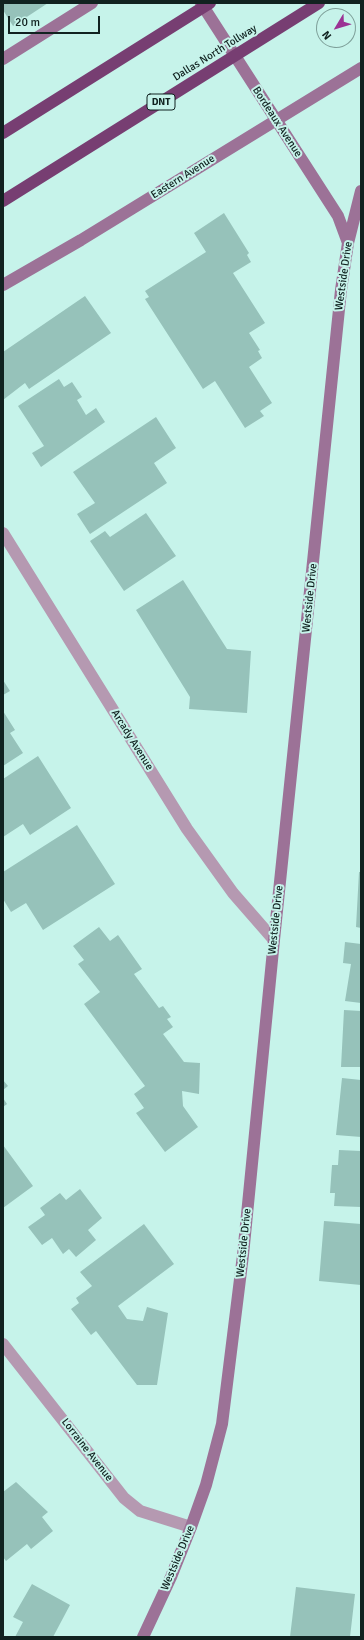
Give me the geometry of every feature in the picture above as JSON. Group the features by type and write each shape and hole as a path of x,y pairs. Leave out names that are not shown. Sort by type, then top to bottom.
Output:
{"highway":[{"path":"3,133 210,3"},
{"name":"Dallas North Tollway","path":"3,201 319,3"}],"street":[{"path":"3,59 92,3"},
{"name":"Bordeaux Avenue","path":"201,3 338,216 348,242"},
{"name":"Eastern Avenue","path":"3,285 81,240 361,68"},
{"name":"Westside Drive","path":"143,1637 171,1577 191,1527 206,1485 222,1424 243,1256 274,940 342,290 348,242 361,191"},
{"name":"Arcady Avenue","path":"3,533 187,829 233,893 274,940"},
{"name":"Lorraine Avenue","path":"3,1344 124,1498 140,1511 191,1527"}],"building":[{"path":"3,3 48,3 13,26 3,10"},
{"path":"224,213 249,253 247,255 251,262 233,273 265,323 249,333 260,350 258,351 262,358 249,367 272,403 260,411 264,416 245,428 215,381 203,389 145,299 149,297 145,291 206,252 194,233"},
{"path":"85,296 111,333 29,389 25,383 3,400 3,352"},
{"path":"59,379 64,387 72,382 82,397 77,400 86,415 96,408 105,422 41,467 32,453 44,446 18,406"},
{"path":"156,417 176,448 154,463 167,483 90,534 77,514 95,503 73,472"},
{"path":"146,513 176,556 124,591 90,541 105,531 110,537"},
{"path":"183,580 227,649 251,651 247,713 189,709 190,697 136,610"},
{"path":"3,680 10,691 3,695"},
{"path":"3,711 15,730 10,733 23,753 3,766"},
{"path":"38,756 71,808 30,835 23,824 3,837 3,779"},
{"path":"77,825 115,884 43,930 26,903 11,912 3,899 3,872"},
{"path":"359,872 361,872 361,928 356,927"},
{"path":"99,927 110,941 118,935 142,969 134,974 159,1008 163,1006 171,1017 167,1019 173,1027 163,1034 184,1062 200,1063 199,1094 182,1091 183,1106 198,1127 165,1152 136,1113 144,1108 134,1094 145,1086 84,1004 100,992 78,964 84,960 73,946"},
{"path":"345,942 361,944 361,1003 345,1001 351,964 343,963"},
{"path":"344,1010 361,1011 361,1067 341,1067"},
{"path":"342,1078 361,1080 361,1137 336,1135"},
{"path":"3,1080 8,1086 3,1090"},
{"path":"3,1098 7,1104 3,1107"},
{"path":"3,1145 33,1186 3,1208"},
{"path":"339,1150 361,1151 361,1207 334,1206 335,1193 330,1193 332,1165 338,1165"},
{"path":"80,1189 102,1218 88,1230 96,1240 76,1257 69,1249 63,1254 52,1238 42,1245 28,1227 45,1215 40,1208 60,1193 66,1200"},
{"path":"324,1221 361,1224 361,1285 319,1281"},
{"path":"144,1224 174,1264 118,1306 127,1319 143,1321 147,1307 168,1313 157,1385 137,1385 96,1331 91,1335 71,1309 79,1303 76,1298 92,1286 80,1272"},
{"path":"16,1482 48,1512 42,1517 53,1531 31,1549 27,1544 6,1561 3,1557 3,1492"},
{"path":"32,1584 70,1605 53,1637 15,1637 23,1622 13,1617"},
{"path":"296,1587 355,1594 350,1637 290,1637"}]}
